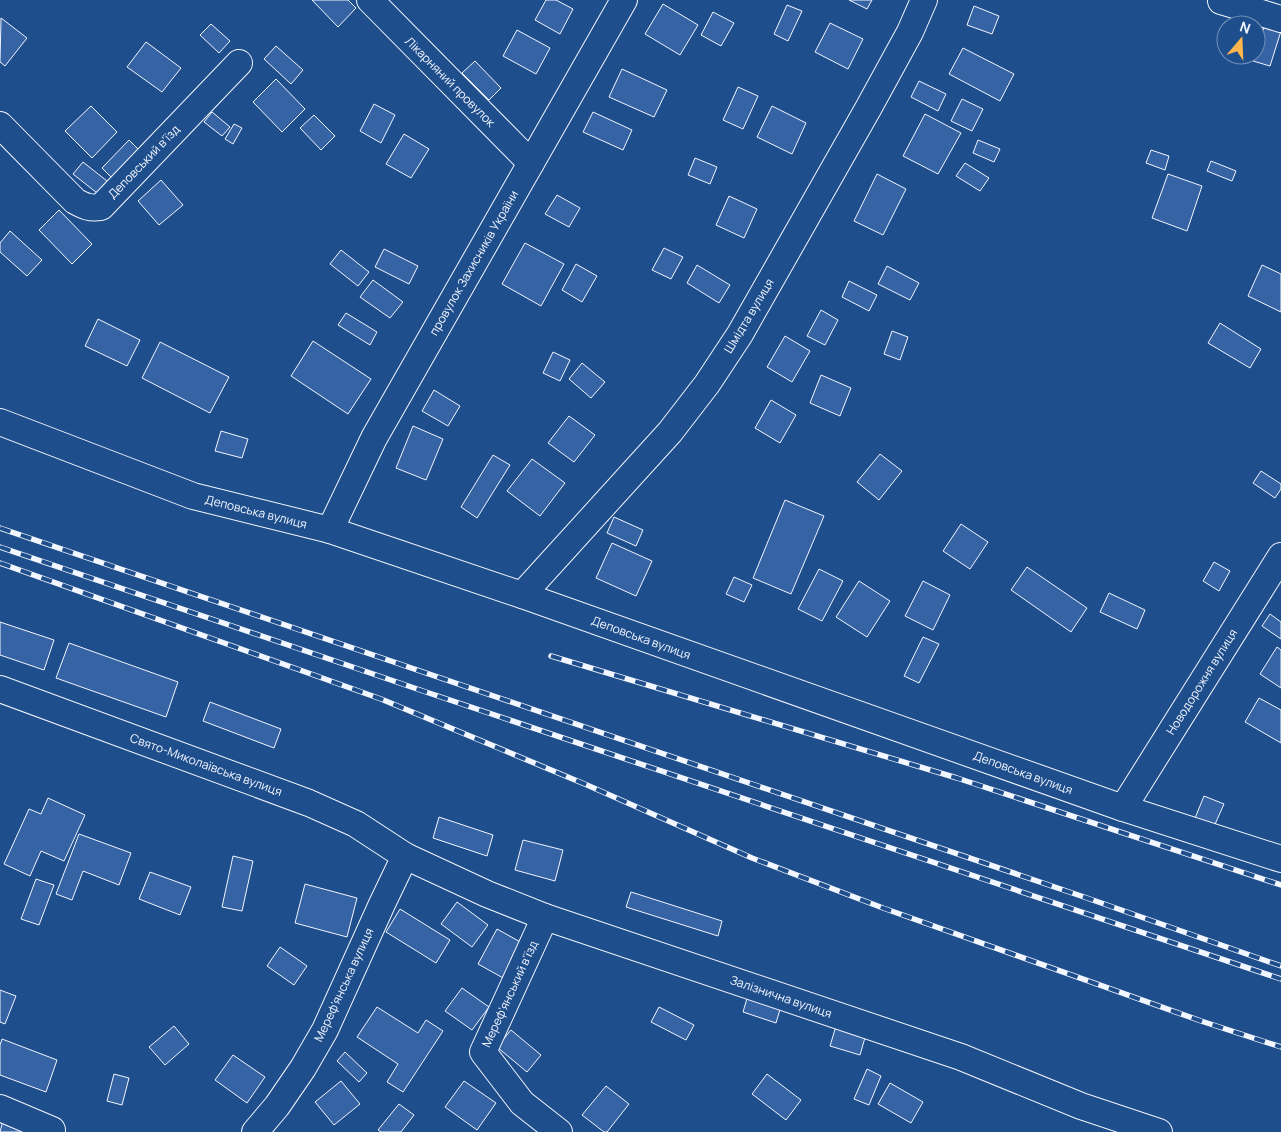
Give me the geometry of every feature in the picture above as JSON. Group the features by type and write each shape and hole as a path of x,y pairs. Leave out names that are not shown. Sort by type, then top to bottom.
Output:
{"street":[{"name":"Лікарняний провулок","path":"370,0 531,163"},
{"name":"провулок Захисників України","path":"330,530 374,438 624,0"},
{"name":"Шмідта вулиця","path":"522,595 670,432 707,384 740,334 869,107 910,32 924,0"},
{"path":"1221,1 1281,19"},
{"name":"Деповський в’їзд","path":"0,125 74,201 93,208 101,206 239,63"},
{"name":"Деповська вулиця","path":"0,422 193,496 330,530 522,595 1123,808 1281,859"},
{"name":"Новодорожня вулиця","path":"1123,808 1281,556"},
{"name":"Свято-Миколаївська вулиця","path":"0,689 309,803 356,824 405,856"},
{"name":"Залізнична вулиця","path":"405,856 486,894 545,917 961,1057 1081,1106 1159,1132"},
{"name":"Мереф'янська вулиця","path":"255,1132 277,1106 298,1076 325,1030 405,856"},
{"name":"Мереф'янський в'їзд","path":"545,917 483,1052 522,1103 559,1132"},
{"path":"0,1108 52,1130"}],"building":[{"path":"312,0 348,0 356,8 338,27"},
{"path":"546,0 556,0 573,9 560,34 535,20"},
{"path":"849,0 872,0 867,9"},
{"path":"663,4 698,25 680,55 645,34"},
{"path":"787,5 802,11 788,41 774,34"},
{"path":"974,6 999,16 992,34 967,25"},
{"path":"713,12 734,23 721,46 701,35"},
{"path":"1,18 27,38 5,66 0,62"},
{"path":"1266,21 1281,31 1270,66 1266,65"},
{"path":"830,23 863,39 848,69 815,52"},
{"path":"211,24 230,41 219,53 200,35"},
{"path":"517,30 550,48 536,74 503,56"},
{"path":"146,42 181,68 162,92 127,67"},
{"path":"276,46 303,70 291,84 264,59"},
{"path":"963,48 1014,74 1000,101 949,74"},
{"path":"475,61 501,88 489,100 462,73"},
{"path":"622,69 667,90 654,117 609,97"},
{"path":"276,79 305,109 282,132 253,102"},
{"path":"919,81 946,94 938,111 911,97"},
{"path":"738,87 758,96 743,129 723,120"},
{"path":"962,99 983,109 972,131 951,121"},
{"path":"374,104 395,115 381,143 360,131"},
{"path":"91,106 117,132 92,158 65,131"},
{"path":"772,106 806,123 792,154 757,137"},
{"path":"212,112 230,127 222,136 204,122"},
{"path":"593,112 632,130 623,150 583,132"},
{"path":"925,114 961,133 938,174 903,156"},
{"path":"314,115 335,136 321,150 300,128"},
{"path":"234,124 242,128 233,144 225,139"},
{"path":"404,134 429,149 411,178 386,164"},
{"path":"129,140 142,153 115,181 102,168"},
{"path":"978,140 1000,149 994,162 973,153"},
{"path":"1151,150 1169,156 1165,170 1146,163"},
{"path":"695,158 717,167 710,184 688,175"},
{"path":"1211,161 1236,171 1232,181 1207,171"},
{"path":"83,162 107,181 97,193 73,174"},
{"path":"965,163 989,178 980,191 956,176"},
{"path":"877,174 906,189 883,235 854,221"},
{"path":"1168,174 1202,186 1187,231 1152,218"},
{"path":"161,180 183,205 159,225 138,201"},
{"path":"557,195 580,208 569,227 545,214"},
{"path":"729,196 757,209 744,238 716,225"},
{"path":"59,210 92,244 72,264 39,230"},
{"path":"10,231 42,260 27,276 0,252 0,243"},
{"path":"525,243 564,264 541,306 502,284"},
{"path":"664,248 683,257 671,279 652,270"},
{"path":"384,249 418,266 409,284 375,267"},
{"path":"341,250 369,272 358,286 330,264"},
{"path":"576,264 597,276 582,302 562,290"},
{"path":"697,265 730,285 719,303 687,283"},
{"path":"1262,265 1281,274 1281,312 1248,296"},
{"path":"887,266 919,283 910,300 878,284"},
{"path":"373,280 403,302 390,318 360,297"},
{"path":"849,281 877,295 869,311 842,297"},
{"path":"821,310 838,320 825,345 807,336"},
{"path":"346,313 377,332 370,345 338,325"},
{"path":"98,319 140,340 127,366 85,346"},
{"path":"1220,323 1261,349 1250,368 1208,343"},
{"path":"892,331 908,337 900,360 884,354"},
{"path":"785,336 810,351 792,382 767,367"},
{"path":"313,341 371,379 348,414 291,376"},
{"path":"160,342 229,377 210,413 142,378"},
{"path":"553,352 570,360 560,381 543,373"},
{"path":"582,363 605,382 591,398 569,379"},
{"path":"821,375 851,388 840,416 810,403"},
{"path":"434,390 460,406 448,426 422,411"},
{"path":"771,400 796,415 780,443 755,428"},
{"path":"569,416 595,435 574,462 548,443"},
{"path":"413,426 443,439 426,480 396,468"},
{"path":"221,431 248,439 242,458 215,451"},
{"path":"880,454 902,471 879,500 857,482"},
{"path":"493,455 510,465 477,518 461,507"},
{"path":"532,459 565,483 540,516 507,491"},
{"path":"1261,471 1281,484 1281,489 1275,498 1253,483"},
{"path":"785,500 824,516 791,594 753,578"},
{"path":"614,517 643,530 636,546 607,533"},
{"path":"961,524 988,542 970,569 943,551"},
{"path":"612,543 652,561 636,596 596,578"},
{"path":"1214,562 1230,571 1219,591 1203,581"},
{"path":"1027,567 1087,608 1071,632 1011,590"},
{"path":"819,569 843,581 822,621 798,609"},
{"path":"734,577 752,585 744,602 726,594"},
{"path":"859,581 890,601 867,637 836,617"},
{"path":"923,581 950,595 933,630 905,616"},
{"path":"1109,593 1145,610 1137,629 1100,612"},
{"path":"1270,614 1281,622 1281,639 1262,626"},
{"path":"0,622 54,640 44,670 0,655"},
{"path":"923,637 939,644 919,683 904,676"},
{"path":"69,643 178,682 166,717 56,678"},
{"path":"1277,647 1281,650 1281,688 1260,674"},
{"path":"1259,698 1281,710 1281,743 1245,722"},
{"path":"210,702 281,729 274,748 203,721"},
{"path":"1204,796 1224,804 1212,831 1193,823"},
{"path":"48,798 85,815 64,861 41,851 30,876 4,864 29,809 41,814"},
{"path":"439,817 493,835 487,856 433,838"},
{"path":"79,834 131,853 119,885 83,871 72,900 56,894"},
{"path":"523,840 563,850 555,881 515,870"},
{"path":"233,856 253,861 242,911 222,907"},
{"path":"150,872 191,887 180,915 139,899"},
{"path":"36,879 54,885 39,925 21,919"},
{"path":"305,884 357,898 347,937 295,923"},
{"path":"631,892 722,921 718,936 626,907"},
{"path":"457,902 488,925 472,947 441,924"},
{"path":"400,909 450,940 436,963 386,932"},
{"path":"497,929 524,944 505,979 478,964"},
{"path":"280,947 307,966 294,985 267,966"},
{"path":"462,988 489,1007 472,1030 445,1011"},
{"path":"0,990 16,996 5,1024 0,1022"},
{"path":"748,995 781,1006 776,1023 743,1012"},
{"path":"377,1007 418,1033 426,1020 443,1031 403,1092 387,1082 398,1064 357,1037"},
{"path":"659,1007 694,1025 686,1040 651,1022"},
{"path":"174,1026 189,1044 165,1065 149,1047"},
{"path":"836,1026 866,1034 860,1055 830,1046"},
{"path":"511,1030 541,1055 527,1072 497,1047"},
{"path":"2,1039 57,1060 46,1092 0,1075 0,1045"},
{"path":"345,1052 367,1073 359,1082 337,1061"},
{"path":"233,1055 265,1077 247,1103 215,1080"},
{"path":"867,1069 881,1076 869,1105 854,1099"},
{"path":"114,1074 129,1078 122,1105 107,1101"},
{"path":"767,1074 801,1100 786,1120 752,1094"},
{"path":"341,1081 360,1104 334,1125 315,1102"},
{"path":"464,1081 496,1103 477,1130 445,1107"},
{"path":"890,1083 923,1102 911,1123 878,1104"},
{"path":"606,1086 629,1104 607,1132 604,1132 582,1115"},
{"path":"399,1104 414,1115 401,1132 381,1132 378,1130"},
{"path":"3,1120 36,1132 0,1132"}],"railway":[{"path":"0,528 1087,898 1281,966"},
{"path":"0,547 1281,979"},
{"path":"0,563 381,699 587,785 752,858 883,908 1201,1021 1281,1047"},
{"path":"551,656 957,778 1281,885"}]}
